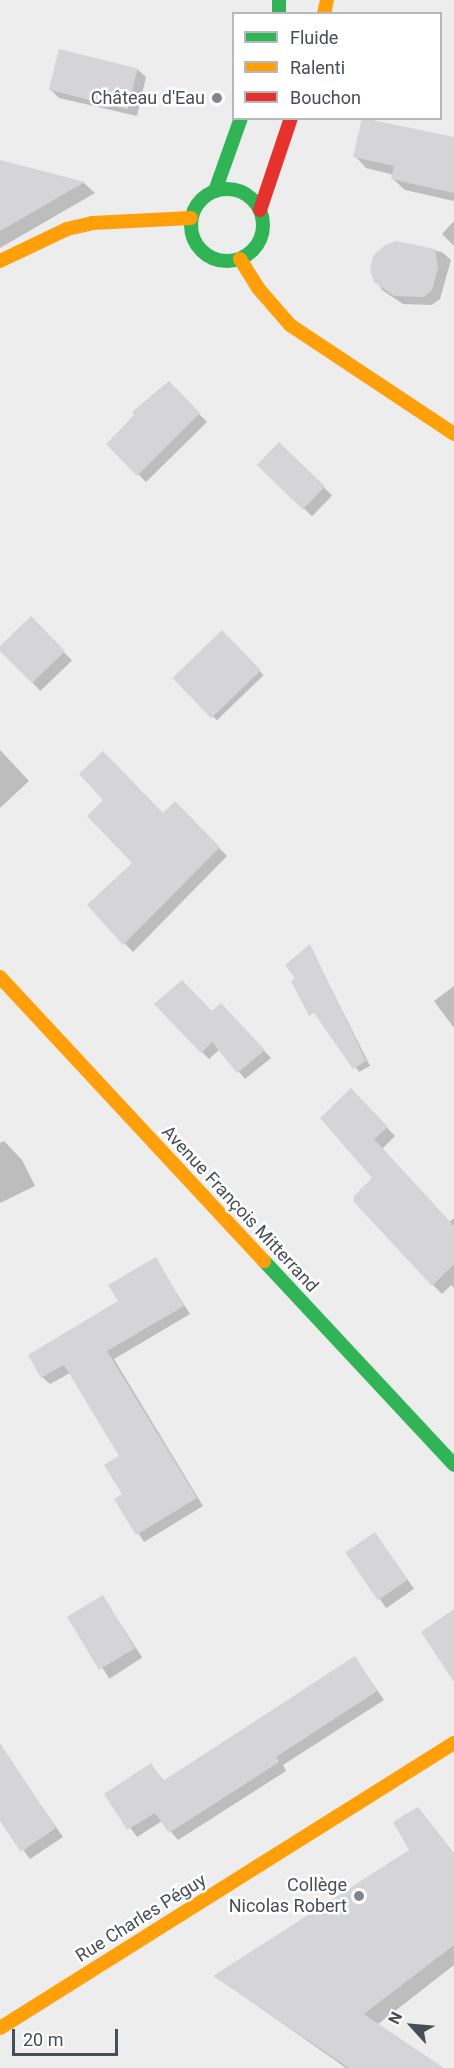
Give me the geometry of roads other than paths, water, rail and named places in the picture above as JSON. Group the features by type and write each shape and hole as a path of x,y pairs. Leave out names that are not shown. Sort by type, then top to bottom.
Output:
{"street":[{"path":"215,191 240,120"},
{"path":"260,210 290,120"},
{"path":"236,190 246,194 260,210 263,221 258,244 240,259 219,260 200,249 194,240 191,218 200,202 215,191 236,190"},
{"path":"0,261 67,229 92,223 191,218"},
{"path":"240,259 258,288 290,325 454,434"},
{"name":"Avenue François Mitterrand","path":"0,977 454,1465"},
{"name":"Rue Charles Péguy","path":"0,2028 454,1743"}],"place":[{"name":"Château d'Eau","path":"217,98"},
{"name":"Collège Nicolas Robert","path":"359,1896"}]}
